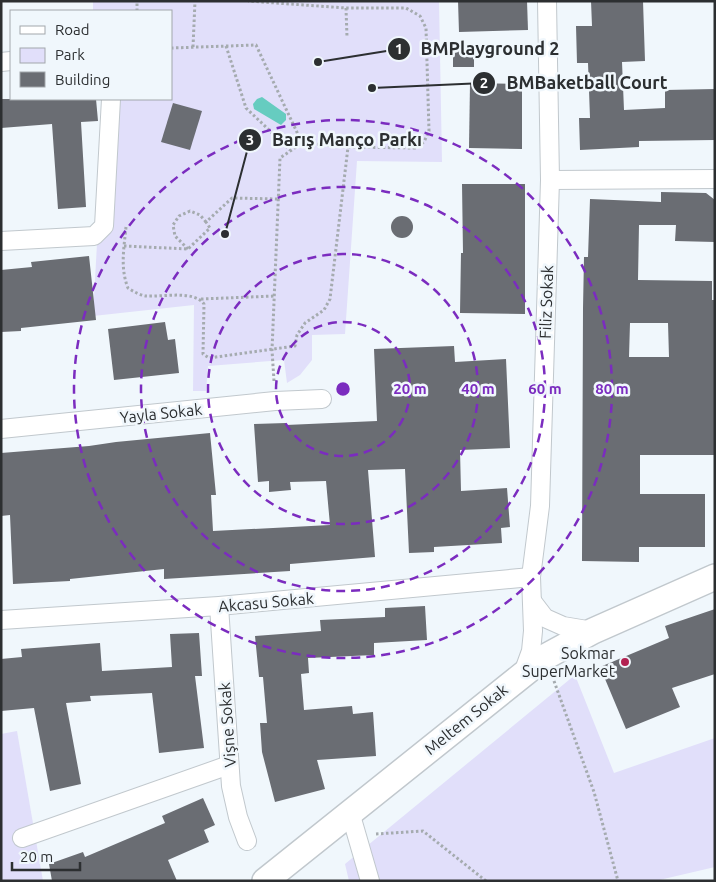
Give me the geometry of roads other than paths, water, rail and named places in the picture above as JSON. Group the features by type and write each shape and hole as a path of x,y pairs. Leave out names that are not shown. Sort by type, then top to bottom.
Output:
{"main road":[{"name":"Meltem Sokak","path":"265,881 545,657 593,631 715,577"}],"street":[{"name":"Filiz Sokak","path":"523,674 531,651 533,631 531,577 540,506 550,180 547,1"},
{"path":"1,241 94,236 104,226 111,100"},
{"path":"550,180 715,179"},
{"name":"Yayla Sokak","path":"1,429 275,401 322,399"},
{"name":"Akcasu Sokak","path":"1,620 219,606 531,577"},
{"path":"532,601 545,618 563,626 593,631"},
{"name":"Vişne Sokak","path":"219,606 229,765 238,817 247,841"},
{"path":"22,838 229,765"},
{"path":"350,812 370,881"}],"place":[{"name":"BMPlayground 2","path":"318,62"},
{"name":"BMBaketball Court","path":"372,88"},
{"name":"Barış Manço Parkı","path":"225,234"},
{"name":"Sokmar SuperMarket","path":"625,662"}]}
